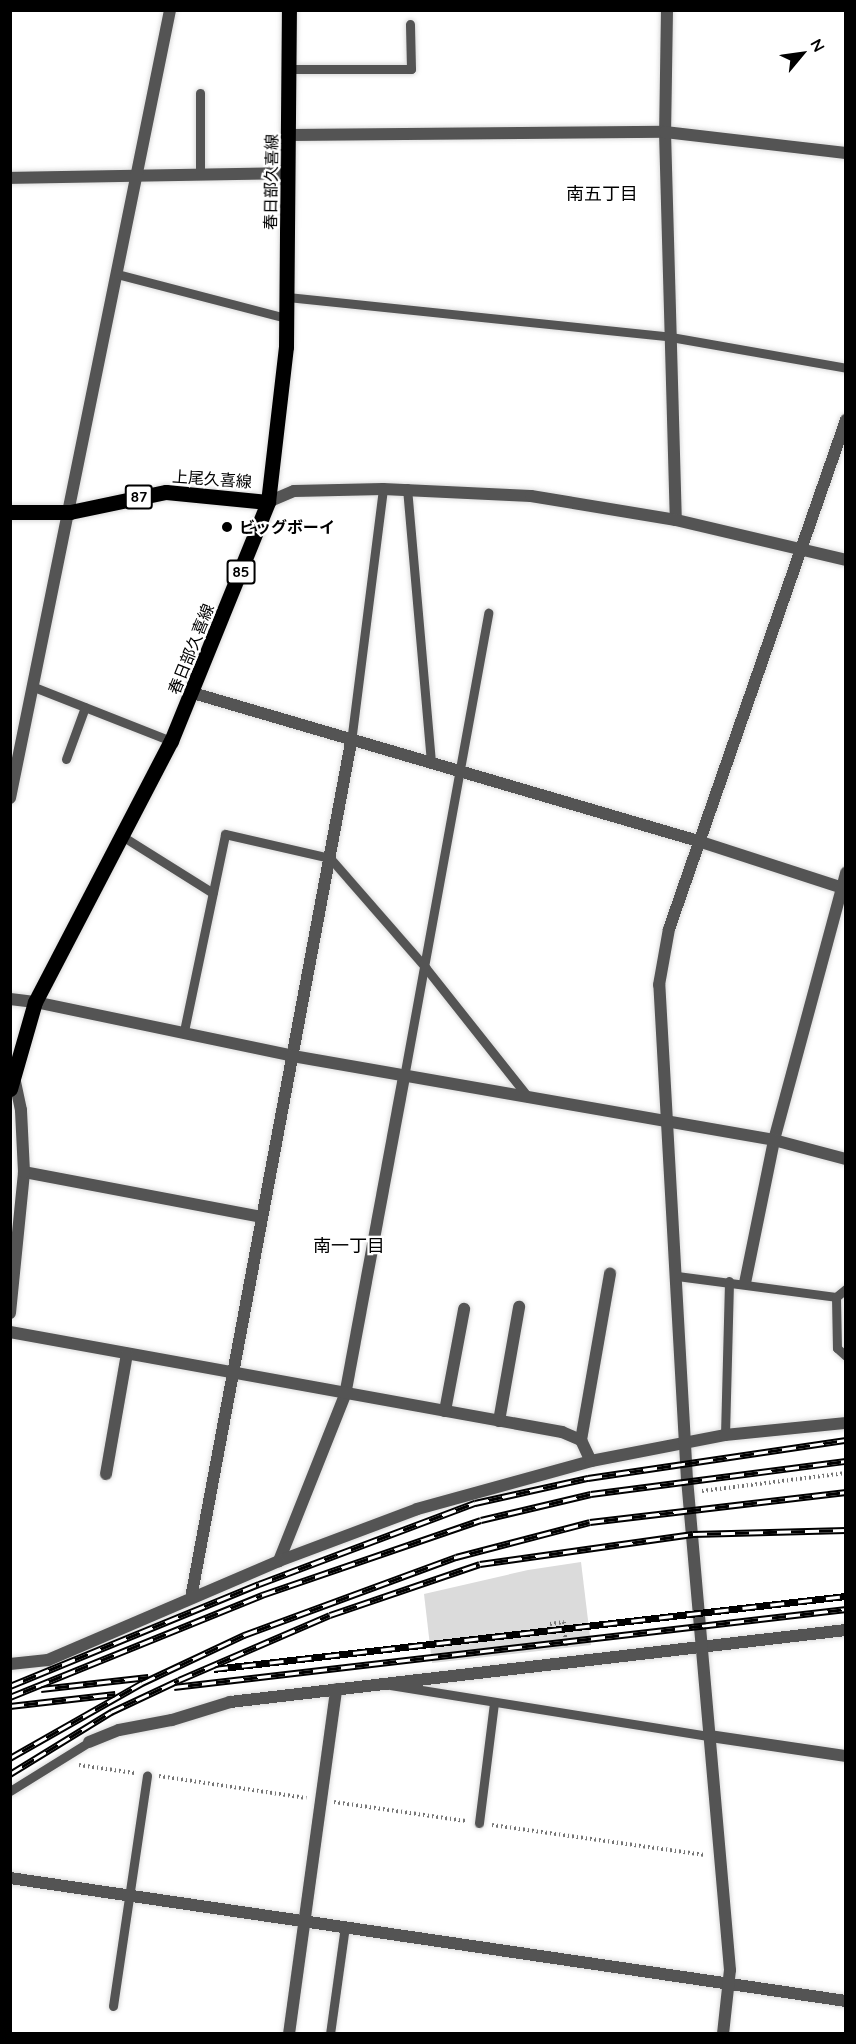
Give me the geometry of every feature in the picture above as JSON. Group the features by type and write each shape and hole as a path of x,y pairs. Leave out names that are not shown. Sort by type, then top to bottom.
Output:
{"main road":[{"name":"春日部久喜線","path":"10,1089 35,1002 171,741 193,693 268,502 287,297 289,10"},
{"name":"上尾久喜線","path":"10,512 70,512 166,492 268,502"}],"street":[{"path":"10,798 70,512 170,10"},
{"path":"667,10 665,132 676,520"},
{"path":"289,135 665,132 846,153"},
{"path":"10,178 289,173"},
{"path":"723,2034 730,1983 685,1442 669,1120 659,985 661,962 698,841 846,420"},
{"path":"268,502 294,491 407,488 573,500 676,520 846,560"},
{"path":"193,693 351,742 698,841 845,889"},
{"path":"191,1598 351,742"},
{"path":"745,1283 774,1140 845,889 846,873"},
{"path":"10,999 35,1002 404,1077 669,1120 774,1140 846,1159"},
{"path":"10,1313 24,1172 21,1110 14,1072"},
{"path":"279,1561 345,1395 404,1077"},
{"path":"24,1172 262,1217"},
{"path":"591,1461 581,1440 610,1274"},
{"path":"499,1421 519,1307"},
{"path":"446,1412 464,1309"},
{"path":"10,1332 345,1395 562,1432 581,1440"},
{"path":"106,1474 127,1354"},
{"path":"10,1664 48,1660 279,1561 417,1509 591,1461 685,1442 725,1435 846,1423"},
{"path":"89,1742 222,1703 846,1630"},
{"path":"289,2034 336,1689"},
{"path":"710,1736 846,1756"},
{"path":"10,1878 846,2001"}],"lane":[{"path":"289,69 411,69 410,24"},
{"path":"200,93 200,175"},
{"path":"117,274 286,318"},
{"path":"287,297 671,337 846,368"},
{"path":"407,488 431,764"},
{"path":"351,742 383,489"},
{"path":"404,1077 488,613"},
{"path":"34,687 171,741"},
{"path":"66,759 85,707"},
{"path":"184,1032 225,834 330,858 425,967 529,1098"},
{"path":"122,836 213,892"},
{"path":"677,1276 745,1283 836,1297 846,1289"},
{"path":"725,1435 729,1281"},
{"path":"836,1297 837,1348 846,1356"},
{"path":"384,1683 494,1703 710,1736"},
{"path":"479,1823 494,1703"},
{"path":"10,1791 89,1742"},
{"path":"113,2006 147,1774"},
{"path":"330,2034 345,1926"}],"path":[{"path":"698,1490 846,1473"},
{"path":"550,1624 564,1622 567,1662"},
{"path":"55,1761 705,1855"}],"shaded area":[{"path":"581,1562 591,1645 432,1663 424,1594 528,1570"}],"railway":[{"path":"10,1686 259,1584 475,1503 588,1478 846,1440"},
{"path":"10,1697 262,1595 481,1520 591,1494 846,1461"},
{"path":"10,1758 142,1683 244,1635 456,1557 590,1522 846,1492"},
{"path":"10,1774 111,1712 179,1680 330,1615 480,1564 693,1534 846,1530"},
{"path":"214,1669 846,1596"},
{"path":"174,1687 846,1609"},
{"path":"41,1689 148,1677"},
{"path":"10,1706 115,1694"}],"place":[{"name":"ビッグボーイ","path":"227,527"}],"district":[{"name":"南五丁目","path":"602,194"},
{"name":"南一丁目","path":"349,1246"}]}
